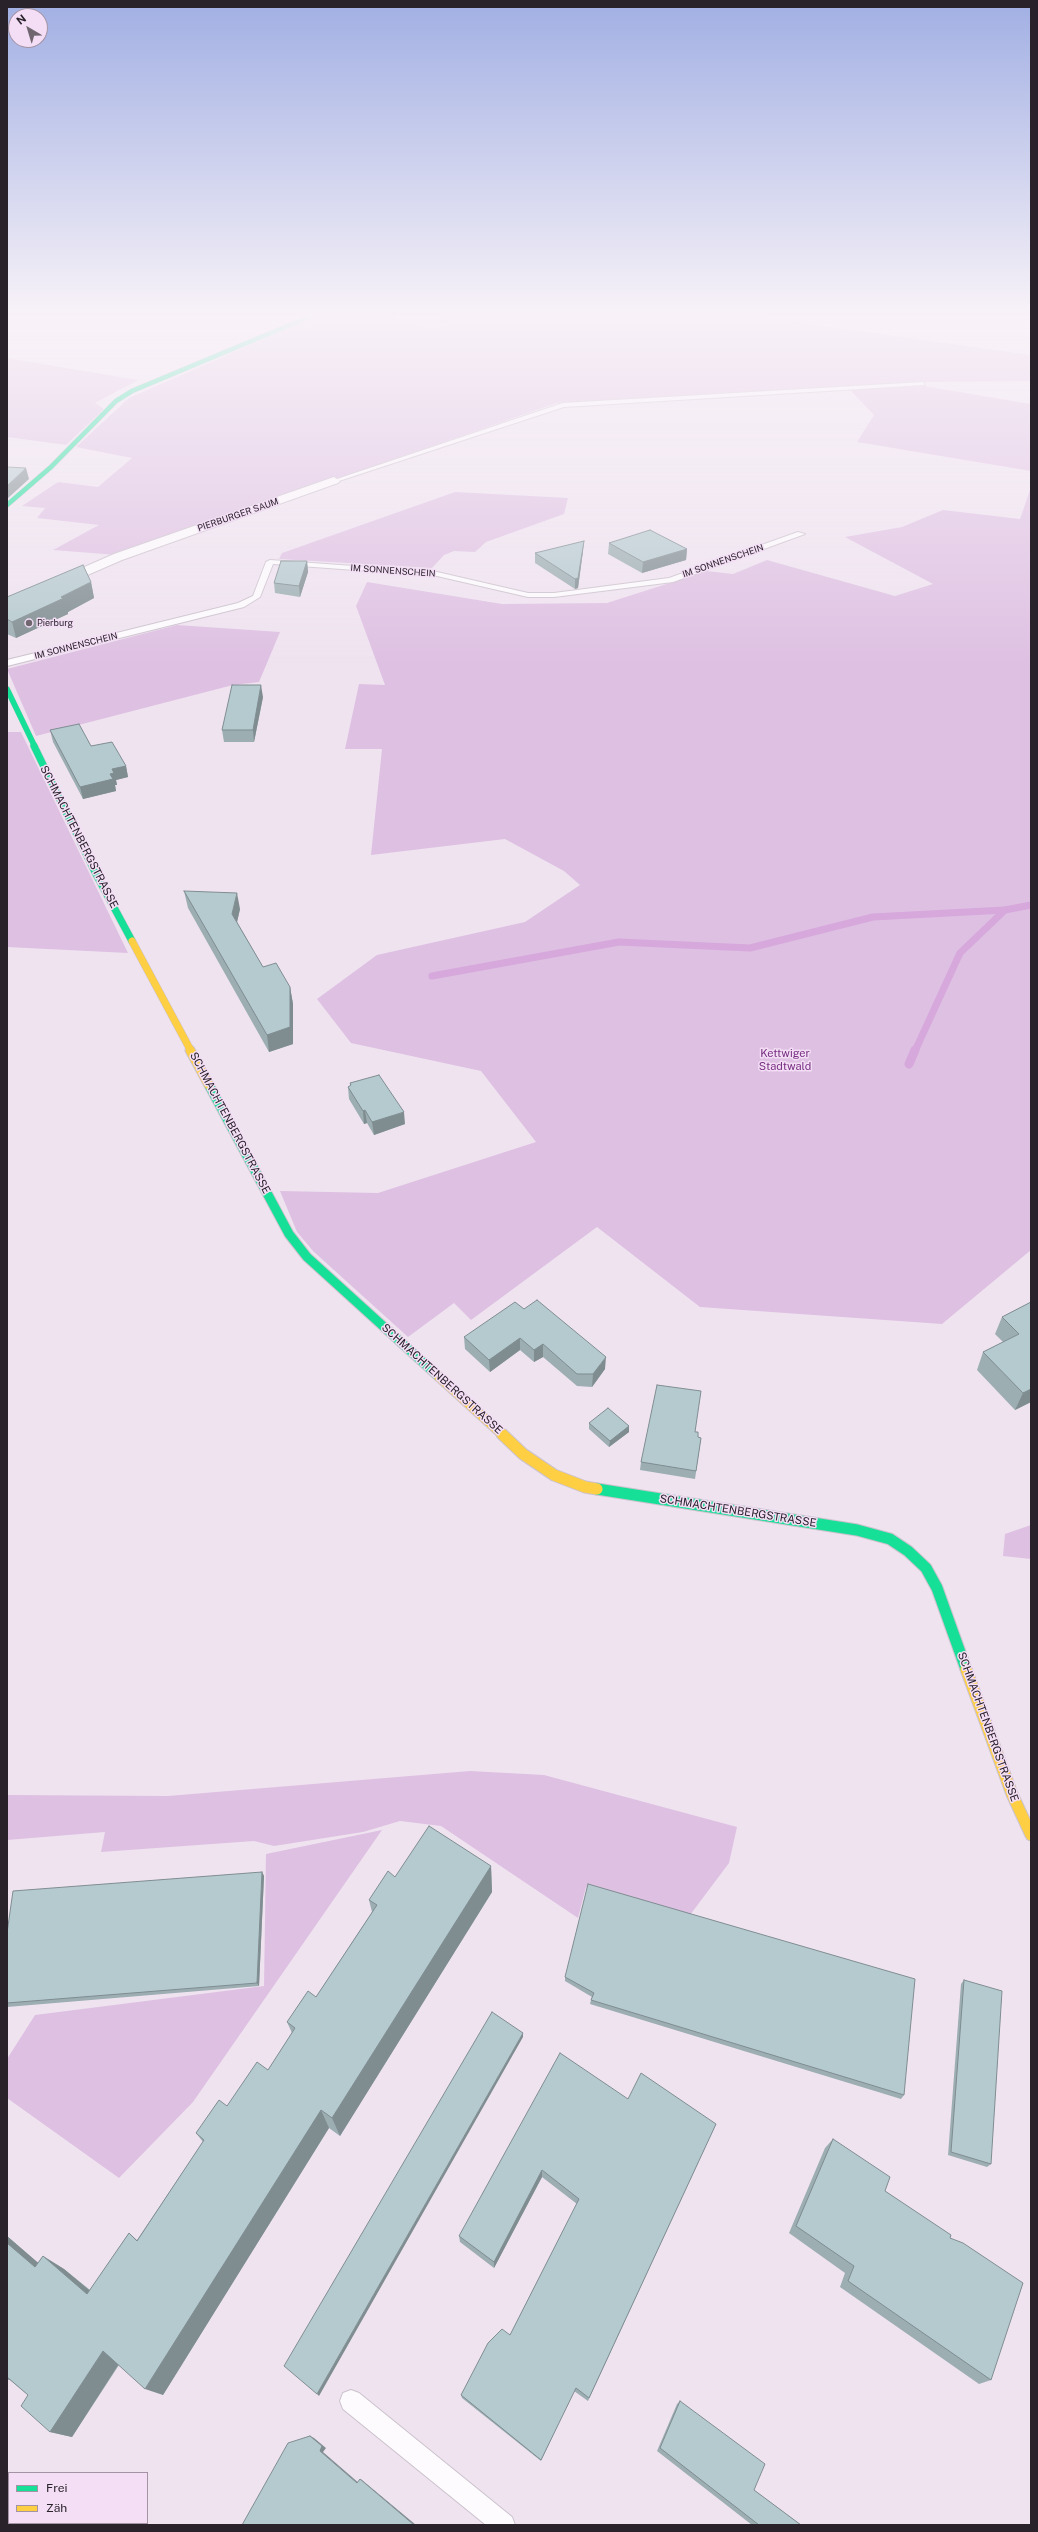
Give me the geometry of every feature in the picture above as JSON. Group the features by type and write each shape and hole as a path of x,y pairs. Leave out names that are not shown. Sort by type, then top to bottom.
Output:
{"street":[{"path":"7,505 51,467 85,432"},
{"name":"PIERBURGER SAUM","path":"7,606 118,557 334,481"},
{"name":"SCHMACHTENBERGSTRASSE","path":"7,689 96,874 289,1234 307,1257 523,1454 554,1475 585,1486 857,1530 890,1539 908,1551 926,1568 937,1588 1012,1794 1031,1835"}],"lane":[{"name":"PIERBURGER SAUM","path":"334,481 480,432"},
{"name":"IM SONNENSCHEIN","path":"7,663 241,605 256,597 270,562 437,574 528,595 554,595 670,580 801,534"},
{"path":"350,2401 504,2525"}],"green space":[{"path":"7,432 80,432 66,445 7,437"},
{"path":"92,432 473,432 117,555 53,550 99,525 37,518 45,508 22,506 58,482 98,487 132,458 76,447"},
{"path":"863,432 1031,432 1031,471 857,442"},
{"name":"Kettwiger Stadtwald","path":"1031,487 1031,1250 942,1324 700,1307 597,1227 471,1320 454,1303 408,1337 313,1251 297,1232 280,1191 378,1193 536,1142 481,1071 351,1043 317,999 377,955 525,922 580,885 564,871 505,839 371,855 382,749 345,749 359,684 385,685 356,606 367,582 502,604 607,603 707,571 733,574 767,560 895,596 933,584 845,537 902,527 943,510 1020,519"},
{"path":"455,492 568,498 564,514 486,542 475,552 454,551 444,555 432,568 279,559 282,553"},
{"path":"177,625 280,632 259,682 233,685 36,736 7,669"},
{"path":"7,732 21,732 128,953 7,947"},
{"path":"1031,1525 1031,1559 1003,1556 1005,1534"},
{"path":"470,1771 544,1775 737,1827 729,1863 690,1915 586,1887 578,1918 441,1826 400,1821 363,1832 274,1846 254,1841 101,1852 105,1832 7,1840 7,1795 168,1796"},
{"path":"382,1830 193,2102 119,2178 7,2098 7,2059 35,2015 264,1986 266,1854"}],"building":[{"path":"7,467 26,468 7,486"},
{"path":"650,530 687,549 643,562 609,543"},
{"path":"584,541 578,578 575,579 535,553"},
{"path":"281,561 307,561 299,586 274,583"},
{"path":"83,565 91,582 61,597 64,598 12,622 7,619 7,597"},
{"path":"232,685 261,685 253,730 222,730"},
{"path":"79,724 91,746 112,742 126,766 112,769 114,773 110,774 113,779 80,787 50,730"},
{"path":"184,891 237,893 232,914 263,967 276,963 290,987 290,1027 267,1035"},
{"path":"379,1075 404,1112 372,1122 365,1110 363,1111 348,1087 351,1085 350,1083"},
{"path":"537,1300 606,1357 593,1374 577,1374 543,1344 534,1350 520,1338 489,1360 464,1337 515,1302 524,1309"},
{"path":"1031,1302 1031,1389 1023,1393 983,1352 1019,1334 1002,1317"},
{"path":"657,1385 701,1391 695,1432 698,1432 698,1437 701,1438 696,1471 641,1462"},
{"path":"608,1408 629,1426 610,1441 589,1423"},
{"path":"429,1826 491,1866 332,2118 321,2110 145,2389 103,2351 50,2432 21,2406 28,2395 7,2377 7,2243 35,2267 43,2256 87,2294 129,2233 137,2241 204,2140 196,2133 219,2100 227,2106 257,2062 268,2070 295,2028 287,2022 308,1991 316,1997 377,1905 369,1900 388,1871 395,1877"},
{"path":"262,1872 257,1983 7,2003 7,1933 13,1891"},
{"path":"588,1884 915,1979 904,2095 591,2000 594,1993 565,1977"},
{"path":"964,1980 1002,1991 991,2164 951,2152"},
{"path":"492,2012 523,2033 317,2394 284,2366"},
{"path":"560,2053 628,2099 641,2073 716,2124 589,2398 576,2388 541,2460 461,2395 488,2343 502,2329 510,2335 579,2199 542,2170 494,2262 459,2236"},
{"path":"833,2139 890,2177 885,2191 951,2235 950,2238 963,2243 1023,2283 991,2380 848,2281 854,2266 796,2226"},
{"path":"680,2401 765,2464 754,2490 801,2525 759,2525 660,2448"},
{"path":"310,2436 322,2446 320,2451 357,2483 360,2479 414,2525 242,2525 288,2443"}],"waterway":[{"path":"1005,910 1031,905"},
{"path":"432,976 619,942 750,948 873,917 1005,910"},
{"path":"915,1051 960,953 1005,910"},
{"path":"909,1064 915,1050"}],"traffic: fast":[{"path":"7,505 51,467 85,432"},
{"path":"7,689 96,874 132,941"},
{"path":"209,1085 289,1234 307,1257 438,1376"},
{"path":"597,1489 857,1530 890,1539 908,1551 926,1568 937,1588 966,1669"}],"traffic: slow":[{"path":"132,941 209,1085"},
{"path":"438,1376 523,1454 554,1475 585,1487 597,1489"},
{"path":"966,1669 1012,1794 1031,1835"}],"place":[{"name":"Pierburg","path":"29,623"}]}
